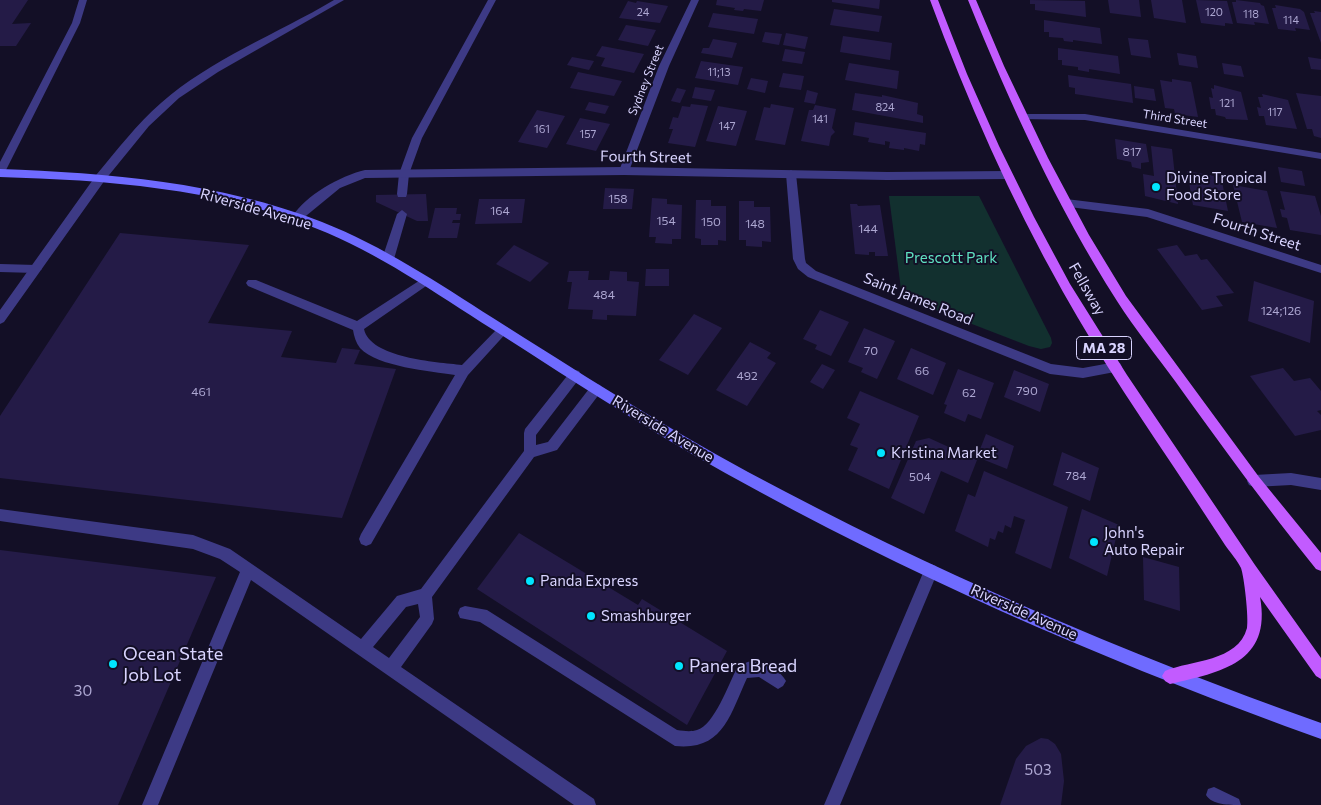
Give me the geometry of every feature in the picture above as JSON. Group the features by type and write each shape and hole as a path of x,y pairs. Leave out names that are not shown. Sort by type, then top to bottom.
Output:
{"main road":[{"name":"Fellsway","path":"934,0 959,66 1008,175 1066,287 1116,368 1246,566 1321,671"},
{"name":"Fellsway","path":"972,0 999,66 1066,203 1122,299 1254,481 1321,564"},
{"name":"Riverside Avenue","path":"0,172 101,178 151,183 200,192 297,217 345,237 425,281 673,436 768,490 931,571 1037,620 1170,676 1321,731"},
{"path":"1170,676 1224,661 1235,656 1249,642 1253,636 1255,611 1246,566"}],"street":[{"path":"0,172 63,50 76,22 83,0"},
{"path":"0,319 101,178 136,133 174,96 206,75 340,0"},
{"path":"402,194 404,174 417,138 492,0"},
{"name":"Sydney Street","path":"624,171 664,66 695,0"},
{"name":"Third Street","path":"1024,117 1085,117 1321,156"},
{"name":"Fourth Street","path":"297,217 328,190 346,179 365,174 624,171 1008,175"},
{"name":"Saint James Road","path":"791,174 799,259 802,266 812,274 1050,369 1083,372 1116,368"},
{"name":"Fourth Street","path":"1066,203 1119,208 1148,214 1321,269"},
{"path":"388,259 402,214"},
{"path":"0,268 36,269"},
{"path":"358,327 425,281"},
{"path":"252,283 358,327"},
{"path":"358,327 359,335 365,344 377,353 408,361 464,371"},
{"path":"366,539 464,371 503,330"},
{"path":"362,648 402,601 425,595 530,452 530,433 575,375"},
{"path":"530,452 552,446 596,389"},
{"path":"1254,481 1291,479 1321,484"},
{"path":"0,514 193,542 225,554 588,805"},
{"path":"150,805 248,569"},
{"path":"832,805 931,571"},
{"path":"391,668 427,619 425,595"},
{"path":"465,613 482,615 674,738 690,740 704,736 715,726 742,673 750,668 759,668 778,681"},
{"path":"1214,795 1233,805"}],"green space":[{"name":"Prescott Park","path":"889,196 979,196 1051,338 1052,343 1050,347 1041,349 1029,346 902,297"}],"building":[{"path":"0,0 28,0 12,24 31,23 16,46 0,46"},
{"path":"717,0 764,0 761,11 744,9 743,11 716,5"},
{"path":"832,0 880,0 879,9 832,2"},
{"path":"1030,0 1085,1 1086,17 1035,10 1035,4 1030,4"},
{"path":"1108,0 1139,0 1141,17 1110,13"},
{"path":"1151,0 1182,0 1186,23 1154,18"},
{"path":"1196,0 1227,1 1233,24 1225,23 1225,26 1201,23"},
{"path":"1236,0 1260,3 1264,6 1269,24 1254,22 1255,25 1237,23 1232,2 1236,2"},
{"path":"628,1 668,6 660,23 619,18"},
{"path":"1275,5 1300,9 1304,12 1310,30 1295,28 1296,31 1278,29 1272,8 1276,8"},
{"path":"834,9 882,16 879,32 830,25"},
{"path":"1314,11 1321,12 1321,43 1310,13 1315,13"},
{"path":"713,13 758,19 754,34 708,27"},
{"path":"1044,20 1100,28 1102,44 1073,40 1073,42 1064,41 1063,38 1049,37 1049,32 1044,32"},
{"path":"626,25 656,30 648,46 618,40"},
{"path":"765,32 782,34 779,45 762,42"},
{"path":"786,33 808,37 805,49 783,45"},
{"path":"843,36 892,43 890,60 840,52"},
{"path":"1128,38 1148,40 1151,58 1131,55"},
{"path":"713,39 737,43 732,58 701,53 703,48 709,48"},
{"path":"602,46 644,54 634,73 601,66 605,58 596,56"},
{"path":"1058,48 1118,56 1120,74 1089,69 1089,72 1078,70 1078,67 1062,65 1062,60 1058,60"},
{"path":"785,49 805,52 802,64 782,61"},
{"path":"1177,53 1196,56 1198,68 1179,65"},
{"path":"572,57 594,61 589,70 567,65"},
{"path":"1308,57 1321,59 1321,70 1311,69"},
{"path":"701,61 743,67 738,85 695,78"},
{"path":"849,63 899,71 897,89 845,80"},
{"path":"1222,63 1241,66 1244,77 1224,74"},
{"path":"578,72 622,81 614,96 570,88"},
{"path":"783,73 804,76 801,90 779,87"},
{"path":"1068,75 1131,84 1133,103 1075,94 1075,88 1069,87"},
{"path":"751,78 768,81 765,93 747,89"},
{"path":"1172,79 1191,82 1198,117 1175,114 1174,109 1165,108 1160,80 1172,82"},
{"path":"1214,85 1241,92 1248,120 1226,119 1216,115 1215,109 1211,109 1209,97 1213,98 1211,88 1214,89"},
{"path":"1134,86 1154,89 1156,101 1135,98"},
{"path":"695,87 715,90 711,101 692,98"},
{"path":"677,88 686,90 680,103 671,101"},
{"path":"807,90 818,93 815,104 804,102"},
{"path":"855,93 882,97 882,95 918,103 917,114 923,116 923,123 852,110"},
{"path":"1296,93 1321,96 1321,138 1314,136 1312,129 1307,129"},
{"path":"1262,94 1288,100 1297,129 1266,125 1264,116 1259,116 1257,107 1261,108 1258,97 1263,97"},
{"path":"589,102 609,106 605,114 585,110"},
{"path":"691,104 708,106 695,147 668,143 673,129 669,129 673,117 678,118 682,106 690,107"},
{"path":"771,104 794,108 785,145 755,140 764,107 770,108"},
{"path":"815,105 836,109 832,128 835,132 831,136 829,146 801,141 809,110 813,110"},
{"path":"718,106 747,111 736,146 706,141"},
{"path":"537,110 565,116 547,148 518,142"},
{"path":"580,118 610,124 596,151 566,144"},
{"path":"855,122 926,133 925,145 920,144 919,151 889,148 890,142 885,141 885,145 868,142 869,138 853,135"},
{"path":"1115,139 1146,144 1149,162 1141,163 1141,169 1132,167 1131,162 1117,159"},
{"path":"1151,146 1172,149 1178,204 1145,196 1143,174 1154,176"},
{"path":"1278,167 1302,171 1305,186 1281,182"},
{"path":"1187,171 1221,177 1228,211 1193,205"},
{"path":"1233,185 1267,191 1277,228 1242,222"},
{"path":"605,188 634,189 632,209 603,209"},
{"path":"1280,191 1315,196 1321,216 1321,235 1290,230 1287,218 1282,217 1280,209 1285,210"},
{"path":"426,194 428,221 417,221 376,202 376,195"},
{"path":"652,198 667,199 667,204 682,205 681,239 672,239 672,244 655,243 656,237 649,237"},
{"path":"479,199 525,199 522,223 475,224"},
{"path":"696,200 711,200 711,206 726,206 726,241 718,240 718,245 701,245 701,239 695,238"},
{"path":"739,201 754,201 754,207 770,207 771,242 762,241 762,247 746,246 746,240 739,240"},
{"path":"850,204 857,204 858,206 880,205 888,256 875,256 875,252 869,252 869,255 855,254"},
{"path":"435,208 457,208 456,214 461,214 460,220 453,220 452,223 460,223 457,238 428,238"},
{"path":"120,233 249,245 208,323 292,331 281,357 336,363 342,348 360,350 354,364 396,369 342,518 0,478 0,416"},
{"path":"514,245 549,263 530,282 496,264"},
{"path":"1177,245 1185,256 1197,254 1201,260 1207,259 1234,293 1216,296 1223,306 1202,310 1157,249"},
{"path":"646,269 669,269 669,286 645,286"},
{"path":"569,271 589,271 588,280 609,280 610,271 627,272 627,281 639,282 636,316 607,315 607,320 592,319 593,310 568,309 572,282 567,282"},
{"path":"1254,281 1314,301 1310,343 1248,321"},
{"path":"820,310 849,322 831,356 815,349 817,345 803,339"},
{"path":"694,314 722,328 688,375 659,360"},
{"path":"864,328 895,341 877,379 861,372 863,368 848,362"},
{"path":"750,342 771,353 767,358 776,363 747,406 716,390"},
{"path":"911,348 946,363 933,395 897,379"},
{"path":"822,364 835,370 823,389 810,382"},
{"path":"1283,368 1294,381 1310,378 1321,391 1321,410 1317,411 1321,415 1321,430 1295,436 1250,376"},
{"path":"958,369 994,383 981,419 968,414 965,422 944,413 947,405 944,404"},
{"path":"1014,370 1049,384 1040,412 1004,397"},
{"path":"860,391 919,416 889,489 848,470 858,448 850,445 860,424 847,418"},
{"path":"986,434 1014,446 1007,469 977,457"},
{"path":"929,438 977,460 968,483 941,471 924,514 891,498 916,441"},
{"path":"1062,452 1099,468 1090,501 1053,485"},
{"path":"984,471 1068,507 1051,569 1015,553 1025,520 1014,516 1011,528 1005,525 1003,533 998,531 995,540 990,538 988,547 955,531 968,494 975,497"},
{"name":"John's Auto Repair","path":"1082,509 1119,525 1107,576 1069,558"},
{"path":"519,533 638,605 642,599 727,651 687,725 477,589"},
{"path":"0,550 216,577 118,805 0,805"},
{"path":"1143,557 1179,567 1180,611 1144,600"},
{"path":"1041,738 1048,739 1055,744 1061,754 1064,781 1061,805 1000,805 1016,759 1026,746"}],"place":[{"name":"Divine Tropical Food Store","path":"1156,187"},
{"name":"Kristina Market","path":"881,453"},
{"name":"John's Auto Repair","path":"1094,542"},
{"name":"Panda Express","path":"530,581"},
{"name":"Smashburger","path":"591,616"},
{"name":"Ocean State Job Lot","path":"113,664"},
{"name":"Panera Bread","path":"679,666"}]}
